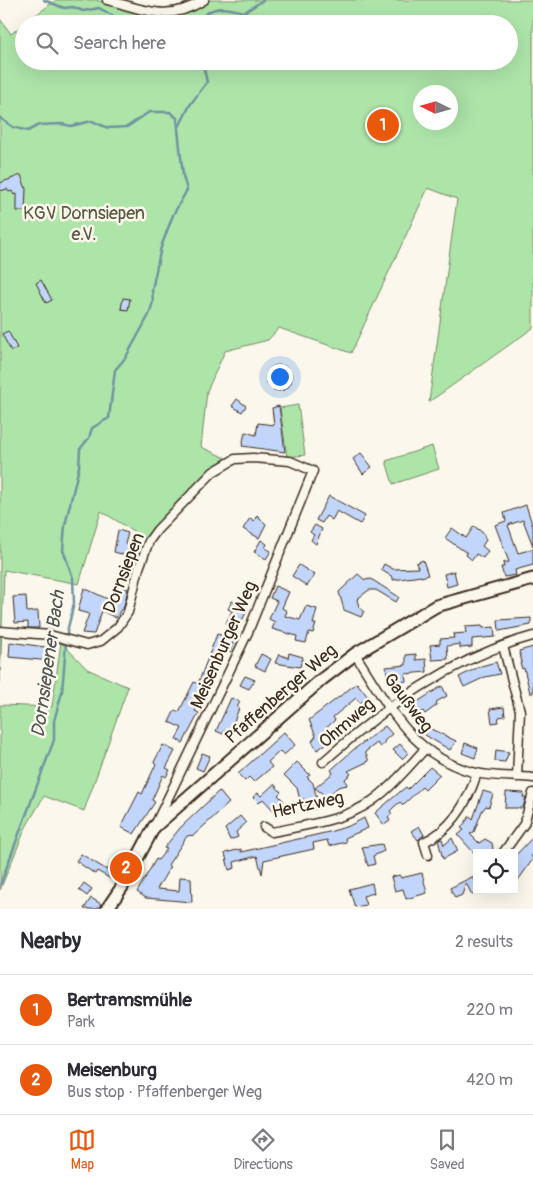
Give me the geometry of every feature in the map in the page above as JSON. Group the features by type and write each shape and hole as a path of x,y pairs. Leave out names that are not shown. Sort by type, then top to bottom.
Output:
{"main road":[{"name":"Pfaffenberger Weg","path":"107,909 122,887 154,827 354,654 436,606 533,580"}],"street":[{"path":"106,0 155,12 174,14 188,10 204,0"},
{"name":"Dornsiepen","path":"0,631 26,631 87,645 95,644 118,627 128,612 139,568 149,541 157,530 214,472 223,465 240,458 270,458 290,461 313,471"},
{"name":"Meisenburger Weg","path":"154,827 248,632 313,471"},
{"name":"Ohmweg","path":"323,762 389,707 453,668 503,646 533,636"},
{"path":"503,646 520,711 518,776"},
{"name":"Gaußweg","path":"354,654 403,727 425,749 454,766 477,773 533,778"},
{"name":"Hertzweg","path":"264,827 272,832 337,818 359,808 380,794 425,749"},
{"path":"428,855 424,842 445,828 458,814 472,788 477,773"},
{"path":"506,849 520,831 533,793"}],"green space":[{"path":"56,0 95,0 159,15 36,15"},
{"path":"210,0 533,0 533,328 429,402 457,199 428,188 351,353 279,328 268,340 225,351 207,391 201,447 228,459 146,539 101,511 79,584 4,570 0,682 0,19 11,34 15,31 15,70 518,70 518,15 181,15"},
{"path":"298,405 305,455 287,457 280,408"},
{"path":"432,446 439,469 393,484 386,461"},
{"path":"61,642 87,669 128,687 84,811 44,796 26,827 0,890 0,705 52,707"}],"building":[{"name":"KGV Dornsiepen e.V.","path":"21,175 26,189 25,211 17,211 17,194 14,195 12,191 9,192 7,189 0,191 0,183"},
{"path":"41,280 52,300 46,303 36,283"},
{"path":"123,298 130,299 128,310 121,309"},
{"path":"8,331 17,348 11,351 2,334"},
{"path":"279,365 288,369 292,378 288,387 279,391 270,387 266,378 270,369"},
{"path":"237,399 246,406 242,412 232,406"},
{"path":"279,406 285,452 242,446 245,432 256,435 258,423 274,425 272,408"},
{"path":"361,453 372,467 363,474 353,459"},
{"path":"329,496 365,516 360,524 337,511 332,520 326,516 322,523 316,520"},
{"path":"526,505 533,527 533,546 523,520 508,525 518,553 533,549 533,565 515,570 516,575 504,577 501,567 504,567 503,563 509,562 495,525 506,521 504,513"},
{"path":"257,515 266,524 259,538 243,529 250,518 254,521"},
{"path":"315,525 322,529 316,544 311,540 314,535 310,532"},
{"path":"474,526 483,533 486,540 482,546 488,551 483,558 476,554 472,560 466,555 467,553 445,538 452,528 466,538"},
{"path":"118,530 128,533 125,544 138,551 136,558 114,552"},
{"path":"261,540 267,544 265,548 271,551 266,559 254,552"},
{"path":"423,560 428,575 421,577 393,580 393,577 381,570 384,564 393,569 418,568 416,563"},
{"path":"299,565 315,575 307,586 292,576"},
{"path":"454,571 457,584 447,587 444,574"},
{"path":"358,574 365,580 371,579 399,597 396,602 376,590 369,590 357,599 359,607 364,611 361,617 344,610 339,592"},
{"path":"121,586 128,589 123,610 121,609 116,618 102,611 94,634 82,633 89,614 78,611 84,588 114,602"},
{"path":"275,586 289,592 282,608 287,611 285,616 300,620 306,606 317,609 313,624 316,624 313,633 309,632 306,643 296,641 297,636 272,629 275,622 269,619 277,601 270,598"},
{"path":"26,596 27,612 38,611 39,628 28,628 28,622 15,623 13,597"},
{"path":"232,601 248,609 238,628 226,623 232,611 228,609"},
{"path":"531,618 531,625 499,631 498,620"},
{"path":"482,626 483,628 494,627 495,637 472,639 472,647 460,648 460,644 447,646 448,659 432,660 430,645 440,644 440,639 454,638 453,634 466,633 465,627"},
{"path":"217,634 234,639 231,652 219,649 215,666 195,711 199,713 183,743 176,739 182,728 169,722 175,710 179,712 194,682 198,684"},
{"path":"10,642 52,648 51,661 9,657"},
{"path":"533,647 533,693 530,693 524,668 522,669 520,663 522,662 519,651"},
{"path":"289,653 303,657 300,667 275,663 279,654 288,658"},
{"path":"261,654 271,659 265,671 255,666"},
{"path":"416,654 416,660 426,659 427,672 405,674 406,681 402,682 402,686 392,687 391,673 387,674 386,667 406,665 406,655"},
{"path":"496,662 500,674 485,677 464,687 459,677 481,666"},
{"path":"245,676 255,680 249,689 240,685"},
{"path":"357,683 368,697 360,703 356,698 333,717 335,720 324,730 327,733 320,738 326,744 317,750 312,741 316,736 309,720"},
{"path":"442,686 447,696 436,702 437,705 425,714 423,711 417,715 411,706"},
{"path":"231,698 240,702 237,707 239,708 230,732 225,730 223,734 216,731"},
{"path":"504,707 505,716 499,717 498,722 492,723 490,709"},
{"path":"385,726 392,734 380,747 377,743 365,752 369,761 348,771 351,774 345,779 347,785 338,787 327,797 315,788 333,773 331,770 353,750"},
{"path":"429,728 456,741 450,750 425,735"},
{"path":"284,732 295,745 284,755 280,751 268,762 272,767 254,782 249,777 245,781 238,774"},
{"path":"465,743 478,748 475,758 462,753"},
{"path":"400,744 408,753 402,759 393,750"},
{"path":"163,745 175,751 166,768 170,770 166,777 163,775 152,800 155,802 134,834 121,827 139,792 142,794 156,764 154,762"},
{"path":"496,750 509,752 505,762 495,761"},
{"path":"202,753 210,756 203,771 196,768"},
{"path":"297,762 310,775 307,777 313,783 319,808 306,811 304,799 300,800 297,788 284,775"},
{"path":"430,767 440,775 425,790 422,787 403,805 400,802 395,806 390,811 392,814 388,817 390,821 384,825 375,813 406,787 408,789"},
{"path":"274,784 281,792 278,795 284,801 274,811 263,799 259,803 253,797 258,793 261,796"},
{"path":"219,791 229,803 194,835 187,836 168,865 170,867 157,889 179,891 180,877 191,878 192,902 146,898 137,892 156,859 158,860 167,849 164,848 180,828"},
{"path":"483,791 493,794 489,807 486,806 482,811 474,832 470,834 479,843 485,839 492,843 493,849 473,849 473,852 458,835 464,830 461,828 470,816 473,819"},
{"path":"506,792 524,793 523,797 526,797 523,808 505,808"},
{"path":"240,816 246,823 236,832 238,837 230,840 225,829"},
{"path":"364,818 368,828 345,838 346,842 329,846 327,840 313,843 314,849 264,860 262,874 257,856 234,862 235,868 229,870 225,853 241,849 241,852 329,832 349,826"},
{"path":"419,826 424,835 418,840 411,831"},
{"path":"533,837 533,853 531,855 533,859 518,880 518,853"},
{"path":"452,838 458,851 443,859 438,840 442,839 444,845"},
{"path":"382,844 384,851 373,856 375,864 368,866 362,847"},
{"path":"81,854 107,870 113,864 122,869 115,881 97,871 95,874 76,861"},
{"path":"422,873 427,893 406,899 403,889 395,891 391,877 400,875 401,878"},
{"path":"472,877 473,879 474,894 472,895 466,883 462,895 455,898 450,888"},
{"path":"84,883 92,889 87,896 79,890"},
{"path":"372,883 374,893 363,896 366,905 355,907 349,889"},
{"path":"91,898 101,904 97,909 84,909"}],"waterway":[{"path":"44,0 64,8 73,7 83,11 99,8 112,15"},
{"path":"205,15 219,8 245,12 263,0"},
{"name":"Dornsiepener Bach","path":"0,885 54,740 54,721 62,692 67,632 74,603 73,578 63,550 65,525 79,467 80,449 89,438 92,428 109,418 115,370 126,357 149,315 153,302 152,290 161,247 173,215 187,190 183,176 178,129 190,105 207,82 204,70"},
{"path":"0,118 13,127 28,131 39,125 62,124 71,126 92,121 108,128 127,127 149,112 170,112 177,118 178,128"}],"place":[{"name":"Bertramsmühle","path":"383,125"},
{"name":"Meisenburg","path":"126,868"}]}
